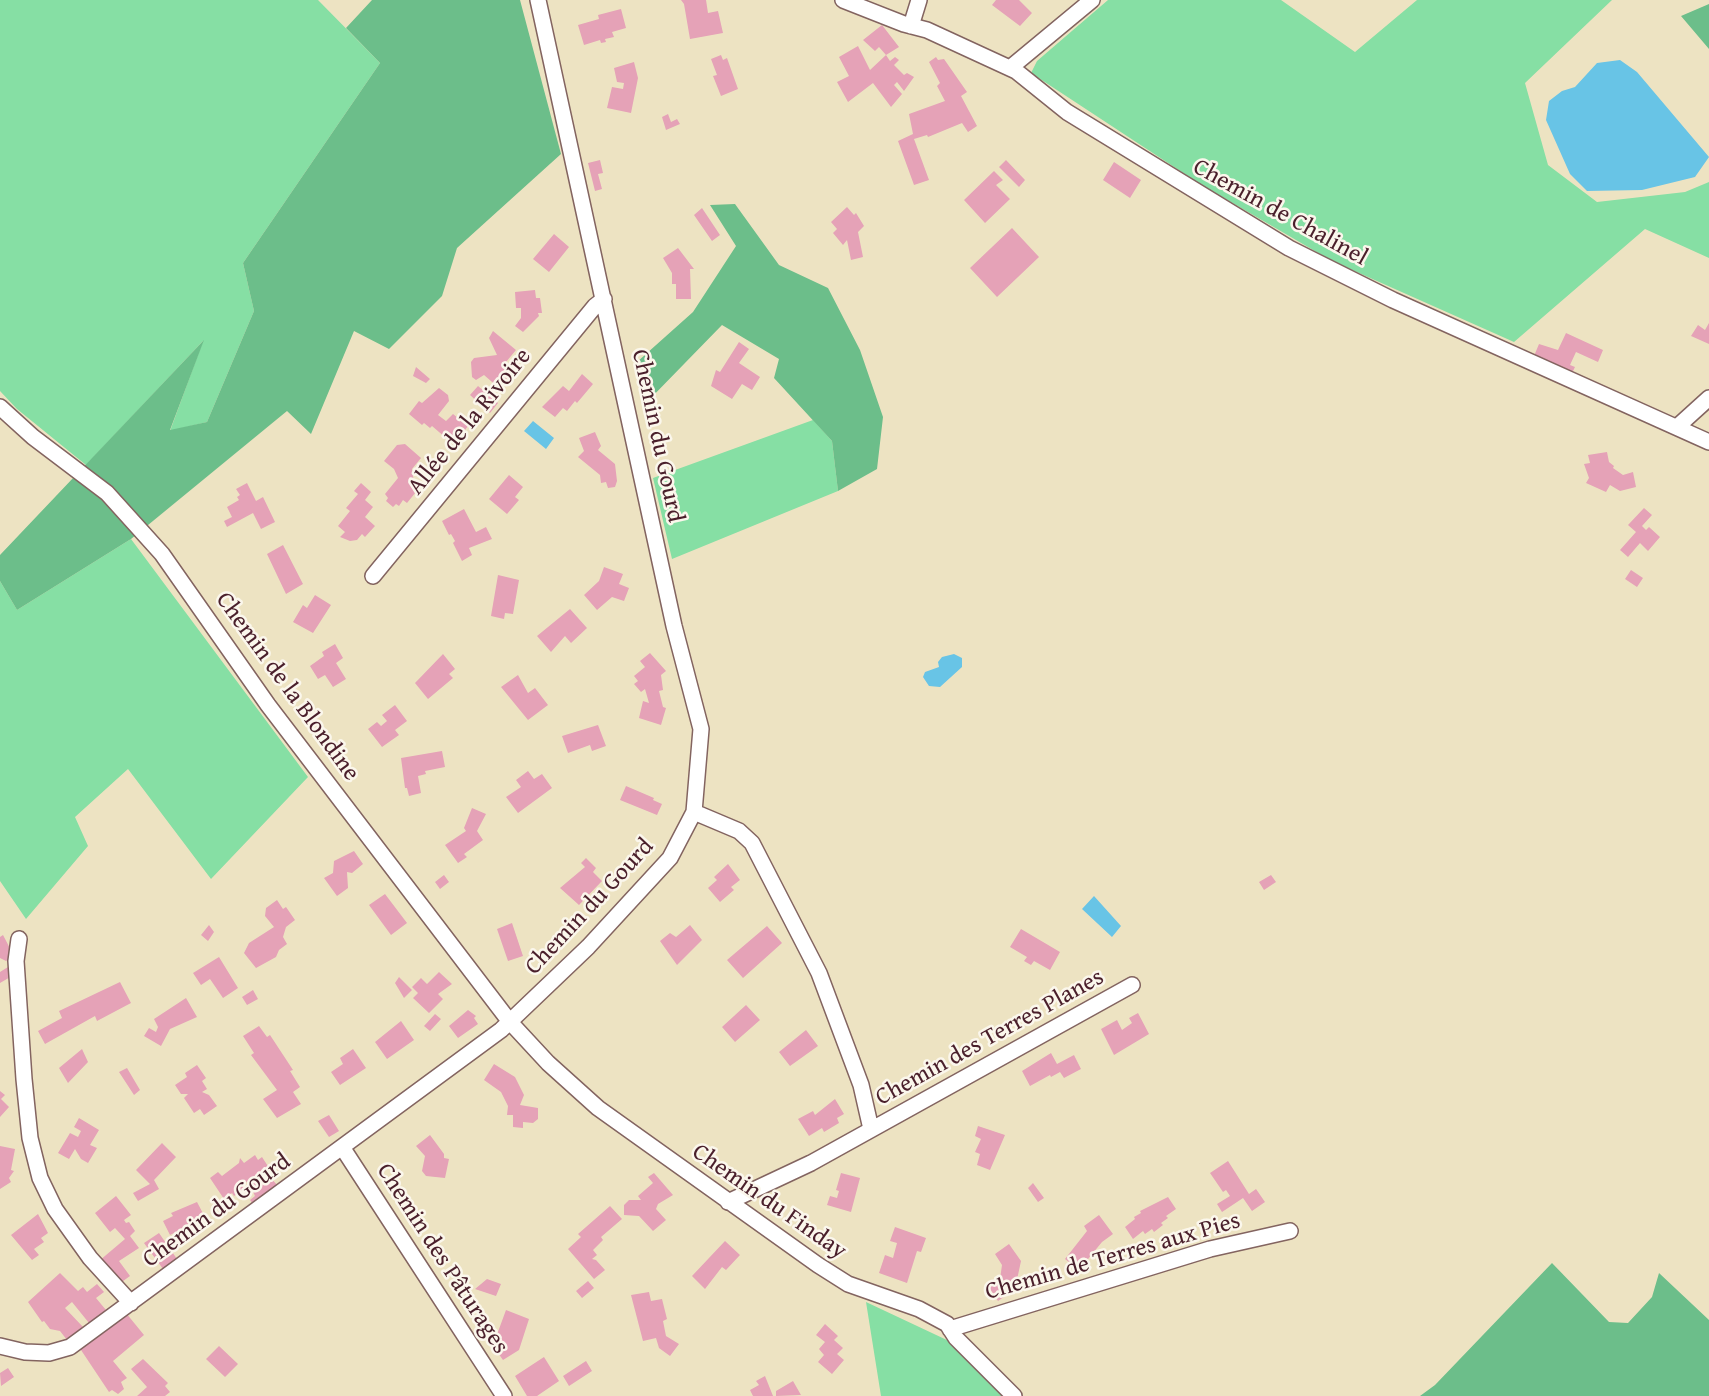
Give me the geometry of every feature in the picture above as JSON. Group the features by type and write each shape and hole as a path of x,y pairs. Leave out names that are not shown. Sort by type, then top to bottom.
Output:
{"street":[{"name":"Chemin du Gourd","path":"0,1346 25,1352 49,1353 70,1347 510,1022 588,947 670,858 694,812 701,729 674,626 538,0"},
{"name":"Chemin de Chalinel","path":"843,0 927,30 1010,68 1067,112 1288,248 1393,300 1709,442"},
{"path":"911,26 919,0"},
{"path":"1010,68 1092,0"},
{"name":"Allée de la Rivoire","path":"373,576 595,306 604,299"},
{"path":"1677,427 1709,398"},
{"name":"Chemin de la Blondine","path":"0,407 33,437 107,493 162,554 268,705 510,1022"},
{"name":"Chemin des Terres Planes","path":"694,812 739,831 752,843 819,973 861,1085 871,1129"},
{"path":"19,939 16,962 25,1091 30,1138 40,1178 56,1209 90,1258 131,1303"},
{"name":"Chemin des Terres Planes","path":"728,1202 812,1162 1132,985"},
{"name":"Chemin du Finday","path":"510,1022 582,1095 728,1202 848,1284 919,1309 947,1324 956,1338 1014,1396"},
{"name":"Chemin des Pâturages","path":"342,1147 504,1396"},
{"name":"Chemin de Terres aux Pies","path":"950,1329 1210,1249 1290,1231"}],"green space":[{"path":"0,0 318,0 380,63 243,263 254,311 207,422 170,431 203,341 86,465 17,409 0,391"},
{"path":"372,0 520,0 561,154 457,248 442,296 389,349 354,331 311,434 287,411 131,539 17,610 0,581 0,555 204,340 170,430 207,422 254,311 243,263 380,63 346,28"},
{"path":"1108,0 1281,0 1355,52 1417,0 1612,0 1525,83 1548,165 1597,202 1685,192 1709,182 1709,258 1645,229 1514,342 1332,261 1200,184 1031,73 1037,61"},
{"path":"1709,4 1709,49 1681,16"},
{"path":"735,204 779,265 828,288 860,350 883,417 877,469 838,491 832,441 774,378 779,359 722,325 646,403 637,362 693,312 736,246 710,205"},
{"path":"813,420 832,441 838,491 672,559 653,478"},
{"path":"131,539 308,777 211,879 128,769 75,817 88,846 26,919 0,881 0,581 17,610"},
{"path":"1552,1263 1609,1322 1628,1323 1652,1297 1659,1273 1709,1320 1709,1396 1420,1396 1435,1385"},
{"path":"866,1302 949,1341 1003,1396 881,1396"}],"water":[{"path":"1620,60 1637,72 1709,157 1695,177 1642,190 1587,191 1570,174 1546,120 1549,101 1562,91 1575,87 1597,63"},
{"path":"533,421 554,438 546,449 524,431"},
{"path":"954,654 962,658 962,667 940,687 929,686 923,677 925,672 939,667 938,662 942,657"},
{"path":"1094,896 1121,926 1112,937 1082,909"}],"building":[{"path":"681,0 706,0 708,13 718,11 723,33 690,39 684,4"},
{"path":"996,0 1019,0 1032,13 1020,26 992,5"},
{"path":"621,9 626,28 612,32 614,37 605,39 606,42 601,43 600,40 584,45 578,25 599,19 598,15"},
{"path":"882,25 899,47 886,55 879,47 875,51 863,40"},
{"path":"858,46 870,70 886,55 890,61 895,57 899,60 894,65 904,75 907,73 914,77 904,91 897,82 894,85 902,94 891,107 873,83 848,102 837,82 849,76 839,57"},
{"path":"721,55 723,60 727,58 738,89 721,96 713,76 717,75 711,59"},
{"path":"936,57 938,60 944,59 967,92 961,96 977,126 968,132 962,123 928,137 927,135 914,139 929,180 914,185 898,141 913,134 909,114 945,101 937,86 940,83 929,62"},
{"path":"634,62 638,78 631,113 607,108 612,87 623,89 624,83 617,82 614,68"},
{"path":"668,114 671,122 677,119 680,124 666,130 662,117"},
{"path":"600,160 603,173 598,174 602,189 595,191 588,163"},
{"path":"1006,160 1025,180 1019,187 999,167"},
{"path":"1114,162 1141,180 1130,198 1103,180"},
{"path":"994,171 1003,180 996,185 1010,199 985,223 964,200"},
{"path":"847,207 854,215 856,213 864,226 858,232 863,257 851,260 847,240 843,245 833,233 837,229 831,222"},
{"path":"702,208 720,235 712,241 694,215"},
{"path":"1012,228 1039,257 997,297 970,268"},
{"path":"554,234 569,247 549,272 533,259"},
{"path":"678,248 694,269 690,269 691,299 676,299 676,284 672,284 672,273 663,258"},
{"path":"535,290 536,298 540,298 542,313 538,313 539,316 523,332 515,326 521,318 521,308 516,308 515,292"},
{"path":"1709,323 1709,344 1691,336 1698,325 1705,330"},
{"path":"493,331 516,350 506,362 509,365 501,374 507,379 499,388 484,375 476,380 472,377 471,362 474,358 497,355 489,338"},
{"path":"1566,333 1603,350 1598,362 1576,352 1570,365 1575,367 1572,373 1534,356 1539,344 1558,350"},
{"path":"739,342 749,349 739,363 760,377 752,390 742,384 732,399 711,386 716,370 720,372"},
{"path":"416,367 430,379 426,383 413,376"},
{"path":"582,374 593,384 577,403 575,401 567,411 563,408 555,417 542,407 563,386 569,391"},
{"path":"478,386 498,403 490,413 470,395"},
{"path":"439,388 448,395 449,401 438,415 446,421 453,414 468,426 459,438 446,438 432,426 430,428 424,423 422,425 409,414 419,401 422,403"},
{"path":"595,432 601,446 598,450 615,464 617,481 615,487 608,488 606,482 601,483 600,475 578,457 584,451 579,438"},
{"path":"405,444 421,458 412,469 414,483 420,487 407,503 403,500 399,506 396,504 393,507 386,501 388,498 385,494 398,478 394,469 384,461 397,445"},
{"path":"1607,452 1613,468 1623,475 1633,472 1636,487 1620,491 1610,485 1606,492 1586,483 1589,478 1584,464 1590,463 1588,455"},
{"path":"509,475 523,487 515,497 519,500 507,514 489,499"},
{"path":"247,483 256,501 263,497 275,522 261,529 253,513 227,527 224,521 232,517 227,507 239,500 237,497 240,495 236,489"},
{"path":"361,483 371,492 365,500 373,507 365,517 375,526 365,537 362,534 357,540 350,541 340,537 345,532 338,526 350,511 346,508 358,494 354,491"},
{"path":"1644,508 1652,515 1642,526 1646,530 1649,527 1660,537 1648,551 1640,543 1628,557 1620,550 1636,532 1628,525"},
{"path":"464,509 476,532 486,527 492,539 469,548 472,555 462,561 453,543 455,541 442,521"},
{"path":"283,545 303,584 286,594 267,554"},
{"path":"604,567 623,574 619,584 629,588 624,601 612,597 597,610 584,595 599,581"},
{"path":"1631,570 1643,578 1637,587 1625,579"},
{"path":"498,575 519,580 513,614 505,613 504,619 491,616"},
{"path":"315,595 331,605 313,633 293,622 303,605 307,608"},
{"path":"570,609 587,628 571,643 565,636 551,652 537,636"},
{"path":"335,644 343,658 336,663 346,679 333,687 325,675 318,679 310,666 324,656 322,652"},
{"path":"650,653 666,671 661,675 663,690 659,691 663,707 666,708 661,725 639,718 643,701 649,703 645,689 641,692 634,684 638,681 634,676 645,667 640,661"},
{"path":"443,654 455,669 449,674 453,678 428,699 415,683"},
{"path":"518,675 528,693 535,688 548,705 528,720 501,687"},
{"path":"395,705 407,721 395,730 399,735 382,747 368,729 377,722 381,726 387,721 382,715"},
{"path":"598,725 606,746 592,751 590,745 568,753 562,736"},
{"path":"442,751 445,767 425,771 426,774 418,776 421,793 409,796 405,788 401,758"},
{"path":"528,771 534,779 542,774 552,788 518,813 506,797 521,787 516,780"},
{"path":"626,786 662,804 657,815 620,800"},
{"path":"472,808 486,814 477,831 483,840 464,854 467,857 458,863 445,845 466,831 464,828"},
{"path":"354,851 363,864 352,873 347,872 348,888 337,896 324,878 333,873 334,861"},
{"path":"586,858 596,868 593,872 602,881 579,905 560,888 585,867 581,863"},
{"path":"728,864 740,880 731,887 734,890 720,902 708,888 717,880 714,877"},
{"path":"444,875 449,882 440,889 435,882"},
{"path":"1271,875 1276,882 1264,890 1259,882"},
{"path":"385,894 407,923 391,935 369,905"},
{"path":"277,900 283,909 286,907 295,920 286,927 283,937 287,944 279,950 276,957 256,968 244,953 249,943 274,927 265,916 266,908"},
{"path":"512,923 523,956 508,961 497,929"},
{"path":"209,925 214,932 208,941 201,935"},
{"path":"690,925 702,940 677,965 660,941 670,933 676,937"},
{"path":"767,926 782,943 743,978 727,960"},
{"path":"1021,929 1060,952 1050,970 1034,961 1031,965 1024,961 1027,957 1010,947"},
{"path":"3,935 14,956 6,961 0,958 0,937"},
{"path":"219,957 238,988 223,998 210,979 201,985 193,973"},
{"path":"8,967 12,976 0,983 0,972"},
{"path":"439,972 452,984 438,994 443,999 429,1013 413,998 418,993 412,987 421,978 427,984"},
{"path":"399,977 412,990 404,998 395,983"},
{"path":"120,982 131,1003 97,1021 95,1016 45,1044 38,1031 62,1018 59,1011"},
{"path":"253,990 258,999 247,1005 242,997"},
{"path":"186,998 197,1017 170,1029 161,1046 144,1036 149,1028 156,1032 158,1027 154,1019"},
{"path":"746,1005 760,1020 735,1042 722,1027"},
{"path":"468,1010 476,1016 474,1018 478,1024 458,1038 449,1026"},
{"path":"1138,1013 1149,1034 1114,1055 1101,1029 1117,1020 1122,1030 1132,1023 1129,1018"},
{"path":"435,1014 441,1019 430,1031 424,1026"},
{"path":"401,1021 414,1040 387,1059 375,1042"},
{"path":"259,1026 267,1037 270,1035 293,1070 290,1071 300,1087 293,1092 301,1104 277,1118 263,1099 277,1090 251,1055 254,1053 243,1036"},
{"path":"806,1030 818,1046 790,1066 779,1052"},
{"path":"82,1049 88,1062 68,1083 59,1068"},
{"path":"353,1049 366,1068 340,1085 331,1072 343,1064 340,1058"},
{"path":"1051,1053 1057,1064 1074,1055 1081,1069 1064,1078 1060,1072 1051,1077 1050,1075 1030,1086 1022,1071"},
{"path":"494,1064 515,1077 524,1095 520,1105 538,1108 538,1119 533,1123 523,1122 523,1128 513,1127 513,1115 507,1115 508,1106 501,1092 484,1080"},
{"path":"197,1065 206,1078 202,1081 207,1089 202,1092 209,1095 217,1106 204,1115 200,1109 194,1113 184,1098 188,1094 181,1094 175,1085 187,1077 185,1073"},
{"path":"127,1068 140,1090 134,1095 119,1072"},
{"path":"0,1091 5,1095 1,1099 9,1107 0,1117"},
{"path":"835,1099 844,1114 837,1118 839,1123 824,1132 822,1128 809,1136 798,1119 813,1111 815,1115"},
{"path":"329,1115 339,1131 329,1137 318,1121"},
{"path":"79,1118 99,1130 90,1145 97,1148 88,1163 81,1159 75,1149 69,1159 58,1153 70,1133 78,1137 81,1131 74,1127"},
{"path":"978,1126 1005,1135 990,1170 977,1165 980,1154 975,1152 981,1139 975,1136"},
{"path":"430,1135 444,1154 444,1158 449,1159 445,1178 426,1176 422,1171 425,1156 416,1146"},
{"path":"162,1143 176,1157 154,1180 159,1189 138,1201 133,1193 150,1184 136,1170"},
{"path":"0,1146 15,1149 11,1170 14,1171 9,1178 11,1182 0,1189"},
{"path":"255,1155 258,1160 262,1157 273,1174 270,1177 278,1186 253,1204 250,1200 255,1196 248,1181 242,1185 244,1189 224,1199 210,1178 218,1172 222,1176 239,1163 240,1158 244,1163"},
{"path":"1228,1161 1249,1194 1256,1189 1265,1202 1252,1211 1243,1198 1222,1212 1217,1204 1230,1196 1226,1190 1223,1192 1210,1173"},
{"path":"654,1173 673,1195 658,1204 656,1209 666,1220 653,1231 639,1216 624,1215 624,1205 629,1200 641,1200 638,1196 653,1183 648,1177"},
{"path":"841,1173 860,1178 851,1212 827,1205 830,1196 837,1198 839,1191 836,1190"},
{"path":"1033,1183 1044,1198 1038,1202 1028,1188"},
{"path":"116,1196 131,1215 124,1220 126,1223 129,1222 135,1231 130,1236 139,1248 119,1261 130,1276 119,1284 99,1261 125,1239 115,1228 110,1232 95,1213"},
{"path":"1168,1197 1176,1209 1166,1216 1168,1218 1161,1223 1163,1225 1154,1232 1152,1229 1145,1234 1143,1231 1133,1239 1125,1227 1141,1213 1140,1211"},
{"path":"197,1202 207,1221 181,1235 178,1231 170,1235 163,1221 173,1216 171,1213"},
{"path":"610,1206 622,1219 601,1237 603,1240 593,1250 597,1255 592,1259 596,1260 605,1270 594,1279 568,1249 581,1237 578,1234"},
{"path":"38,1214 48,1233 41,1238 44,1242 34,1249 39,1255 32,1260 11,1235"},
{"path":"1099,1215 1113,1234 1102,1242 1079,1270 1065,1259 1087,1231 1084,1226"},
{"path":"895,1227 926,1238 921,1252 917,1251 907,1283 879,1273 885,1255 893,1258 897,1243 890,1241"},
{"path":"159,1233 177,1259 163,1269 144,1243"},
{"path":"725,1241 740,1255 726,1270 722,1267 705,1289 692,1276"},
{"path":"1009,1244 1021,1261 1015,1289 998,1301 988,1286 1000,1279 1002,1265 995,1254"},
{"path":"60,1273 78,1291 83,1287 87,1292 97,1284 104,1292 96,1298 106,1310 89,1323 72,1302 65,1308 83,1327 67,1340 60,1331 50,1329 44,1321 42,1322 28,1302"},
{"path":"487,1279 501,1284 496,1296 475,1289"},
{"path":"588,1281 594,1288 582,1298 576,1291"},
{"path":"649,1292 651,1301 662,1299 667,1319 663,1321 666,1336 679,1344 670,1356 659,1348 656,1338 643,1341 631,1295"},
{"path":"506,1310 529,1319 519,1350 503,1360 491,1343 495,1340"},
{"path":"126,1313 144,1335 113,1361 127,1378 121,1382 124,1389 118,1394 112,1390 109,1392 79,1347"},
{"path":"825,1324 838,1336 834,1340 843,1348 837,1354 844,1360 832,1374 818,1362 824,1355 819,1349 825,1342 816,1335"},
{"path":"219,1346 238,1364 225,1377 206,1359"},
{"path":"544,1357 559,1381 537,1396 527,1396 515,1376"},
{"path":"143,1359 168,1383 165,1386 170,1392 165,1396 137,1396 147,1387 131,1369"},
{"path":"586,1361 592,1371 569,1386 563,1376"},
{"path":"8,1368 14,1377 1,1386 0,1373"},
{"path":"765,1376 773,1396 753,1396 750,1390 759,1385 756,1381"},
{"path":"793,1381 801,1395 776,1396 776,1391"}]}
